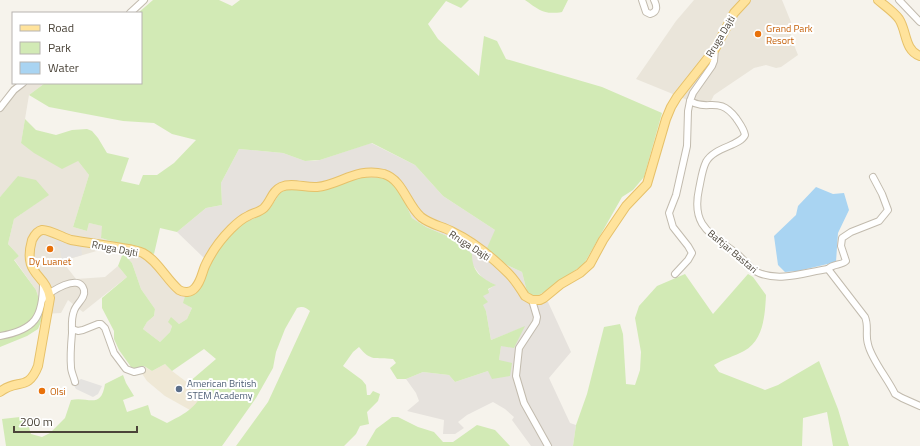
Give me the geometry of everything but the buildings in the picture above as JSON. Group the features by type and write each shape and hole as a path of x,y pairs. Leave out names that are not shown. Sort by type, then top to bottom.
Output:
{"main road":[{"name":"Rruga Dajti","path":"50,293 33,270 30,254 34,237 38,232 43,230 72,240 103,244 142,252 151,259 179,290 182,292 192,291 197,285 212,255 230,229 241,219 264,208 273,193 280,187 289,185 324,186 350,175 378,173 389,176 394,180 420,216 429,223 454,232 486,253 509,274 525,296 532,300 540,300 561,284 580,273 590,264 603,240 626,206 647,184 666,119 671,107 677,97 715,49 734,13 746,0"},
{"path":"878,0 899,20 910,47 920,56"},
{"path":"0,392 8,387 28,382 34,374 38,366 50,303 50,293"}],"street":[{"path":"131,12 144,0"},
{"path":"642,0 646,12 650,14 655,12 656,9 657,5 654,0"},
{"path":"899,0 920,22"},
{"path":"675,274 688,260 692,253 673,227 669,213 676,195 687,146 690,101 693,93 712,66 715,49"},
{"path":"0,108 14,90 22,84"},
{"name":"Baftjar Bastari","path":"690,101 695,104 726,107 742,126 745,135 742,140 715,152 706,163 700,182 696,206 698,216 703,226 758,273 780,277 828,269"},
{"path":"873,177 888,208 887,212 879,221 844,236 840,242 846,261 844,263 835,264 828,269 865,316 868,326 867,338 869,349 896,394 920,406"},
{"path":"43,299 50,293 72,282 77,283 84,288 84,296 74,310 72,329 71,367 76,382"},
{"path":"0,336 7,335 24,328 35,321 41,310 43,283"},
{"path":"532,300 537,317 536,322 519,348 516,376 524,403 548,446"},
{"path":"72,329 78,331 101,324 105,328 114,353 126,370 134,372 142,370"}],"shaded area":[{"path":"694,0 782,0 793,27 791,34 792,40 798,55 781,67 776,68 766,65 754,68 714,95 709,105 690,101 636,79 676,21"},
{"path":"20,84 44,84 29,95 21,143 78,161 89,175 73,227 87,231 89,223 103,226 101,238 153,254 185,296 184,303 192,308 187,319 179,324 171,318 172,326 170,332 160,342 143,329 147,322 154,316 155,309 141,289 132,263 123,253 107,248 62,261 76,279 105,277 118,266 127,277 83,312 68,300 61,313 44,314 36,290 14,259 19,256 8,244 14,219 48,195 19,176 0,197 0,104"},
{"path":"371,143 415,165 443,196 495,230 507,265 522,272 526,288 535,297 548,302 571,352 549,378 570,423 576,425 573,446 531,446 512,420 514,417 505,409 493,402 467,415 458,422 464,428 455,434 443,434 444,420 407,411 419,401 416,393 406,379 423,372 449,375 455,382 488,371 499,360 501,345 524,327 491,340 486,311 482,305 487,302 482,296 495,285 483,279 454,239 426,227 412,218 399,189 275,198 270,208 259,216 238,226 211,261 203,257 177,232 206,208 222,205 221,183 239,149 283,153 305,161 314,161"},
{"path":"59,238 81,245 82,255 62,261 60,249 54,244"},
{"path":"165,364 188,383 204,392 195,406 190,410 165,396 147,381 141,372 145,367 152,371"},
{"path":"81,379 102,386 98,394 93,397 76,389 73,384"}],"green space":[{"path":"153,0 219,0 232,6 240,0 469,0 461,8 446,1 428,24 438,39 479,76 484,36 497,41 506,59 602,87 662,113 644,177 633,190 622,197 584,264 548,290 535,297 530,296 526,288 522,272 507,265 487,248 495,230 443,196 415,165 372,143 320,160 305,161 283,153 239,149 221,183 222,205 206,208 177,232 160,228 154,254 101,238 102,226 89,223 87,231 73,227 89,175 78,161 62,169 34,153 21,143 25,119 36,130 56,135 72,130 87,129 92,131 98,138 107,153 129,158 121,181 139,185 143,175 157,175 174,163 196,140 172,134 154,123 123,121 49,107 29,95 44,84 142,84 142,12 139,12"},
{"path":"525,0 568,0 562,12 551,13 538,9"},
{"path":"18,176 36,180 49,195 14,219 8,244 19,256 14,260 36,290 44,314 38,329 27,336 0,347 0,197"},
{"path":"360,177 385,178 399,189 412,218 426,227 454,239 472,254 472,260 478,274 496,285 488,289 489,293 483,296 488,302 483,305 486,311 491,340 525,326 514,348 501,346 499,360 512,363 510,376 492,379 488,371 455,382 449,375 423,372 406,379 397,379 390,368 396,363 393,359 370,357 359,347 353,352 343,366 362,380 366,385 367,395 370,395 373,391 380,394 378,401 367,412 369,424 360,426 356,434 344,446 236,446 268,402 310,311 301,307 297,308 285,329 276,352 273,368 256,398 222,446 6,446 2,419 26,417 31,434 42,437 50,433 65,418 71,400 97,399 103,392 105,384 123,375 134,396 123,400 127,412 148,405 151,415 167,423 188,411 204,393 188,383 216,359 204,349 172,371 165,364 152,371 144,366 137,369 131,367 119,350 114,339 114,331 102,308 102,298 127,277 118,266 123,253 132,263 141,289 155,309 154,316 147,322 143,329 160,342 170,332 172,326 168,322 171,317 179,324 187,319 192,308 183,303 185,296 199,289 215,253 238,226 259,216 270,208 280,193 289,188"},
{"path":"685,274 713,314 748,274 753,277 766,295 764,318 756,340 744,351 714,365 719,372 765,390 778,385 819,361 838,409 849,446 833,446 827,412 803,418 802,446 573,446 576,425 587,394 604,327 620,324 623,334 626,384 635,385 640,370 641,352 635,318 639,306 657,286"},
{"path":"392,417 398,417 418,427 434,432 443,442 453,442 477,425 495,430 510,446 366,446 376,429"}],"water":[{"path":"816,187 833,194 844,193 849,210 838,233 836,262 798,271 785,272 778,265 774,236 796,215 798,206"}],"place":[{"name":"Grand Park Resort","path":"758,34"},
{"name":"Dy Luanet","path":"50,249"},
{"name":"American British STEM Academy","path":"179,389"},
{"name":"Olsi","path":"42,391"}]}
